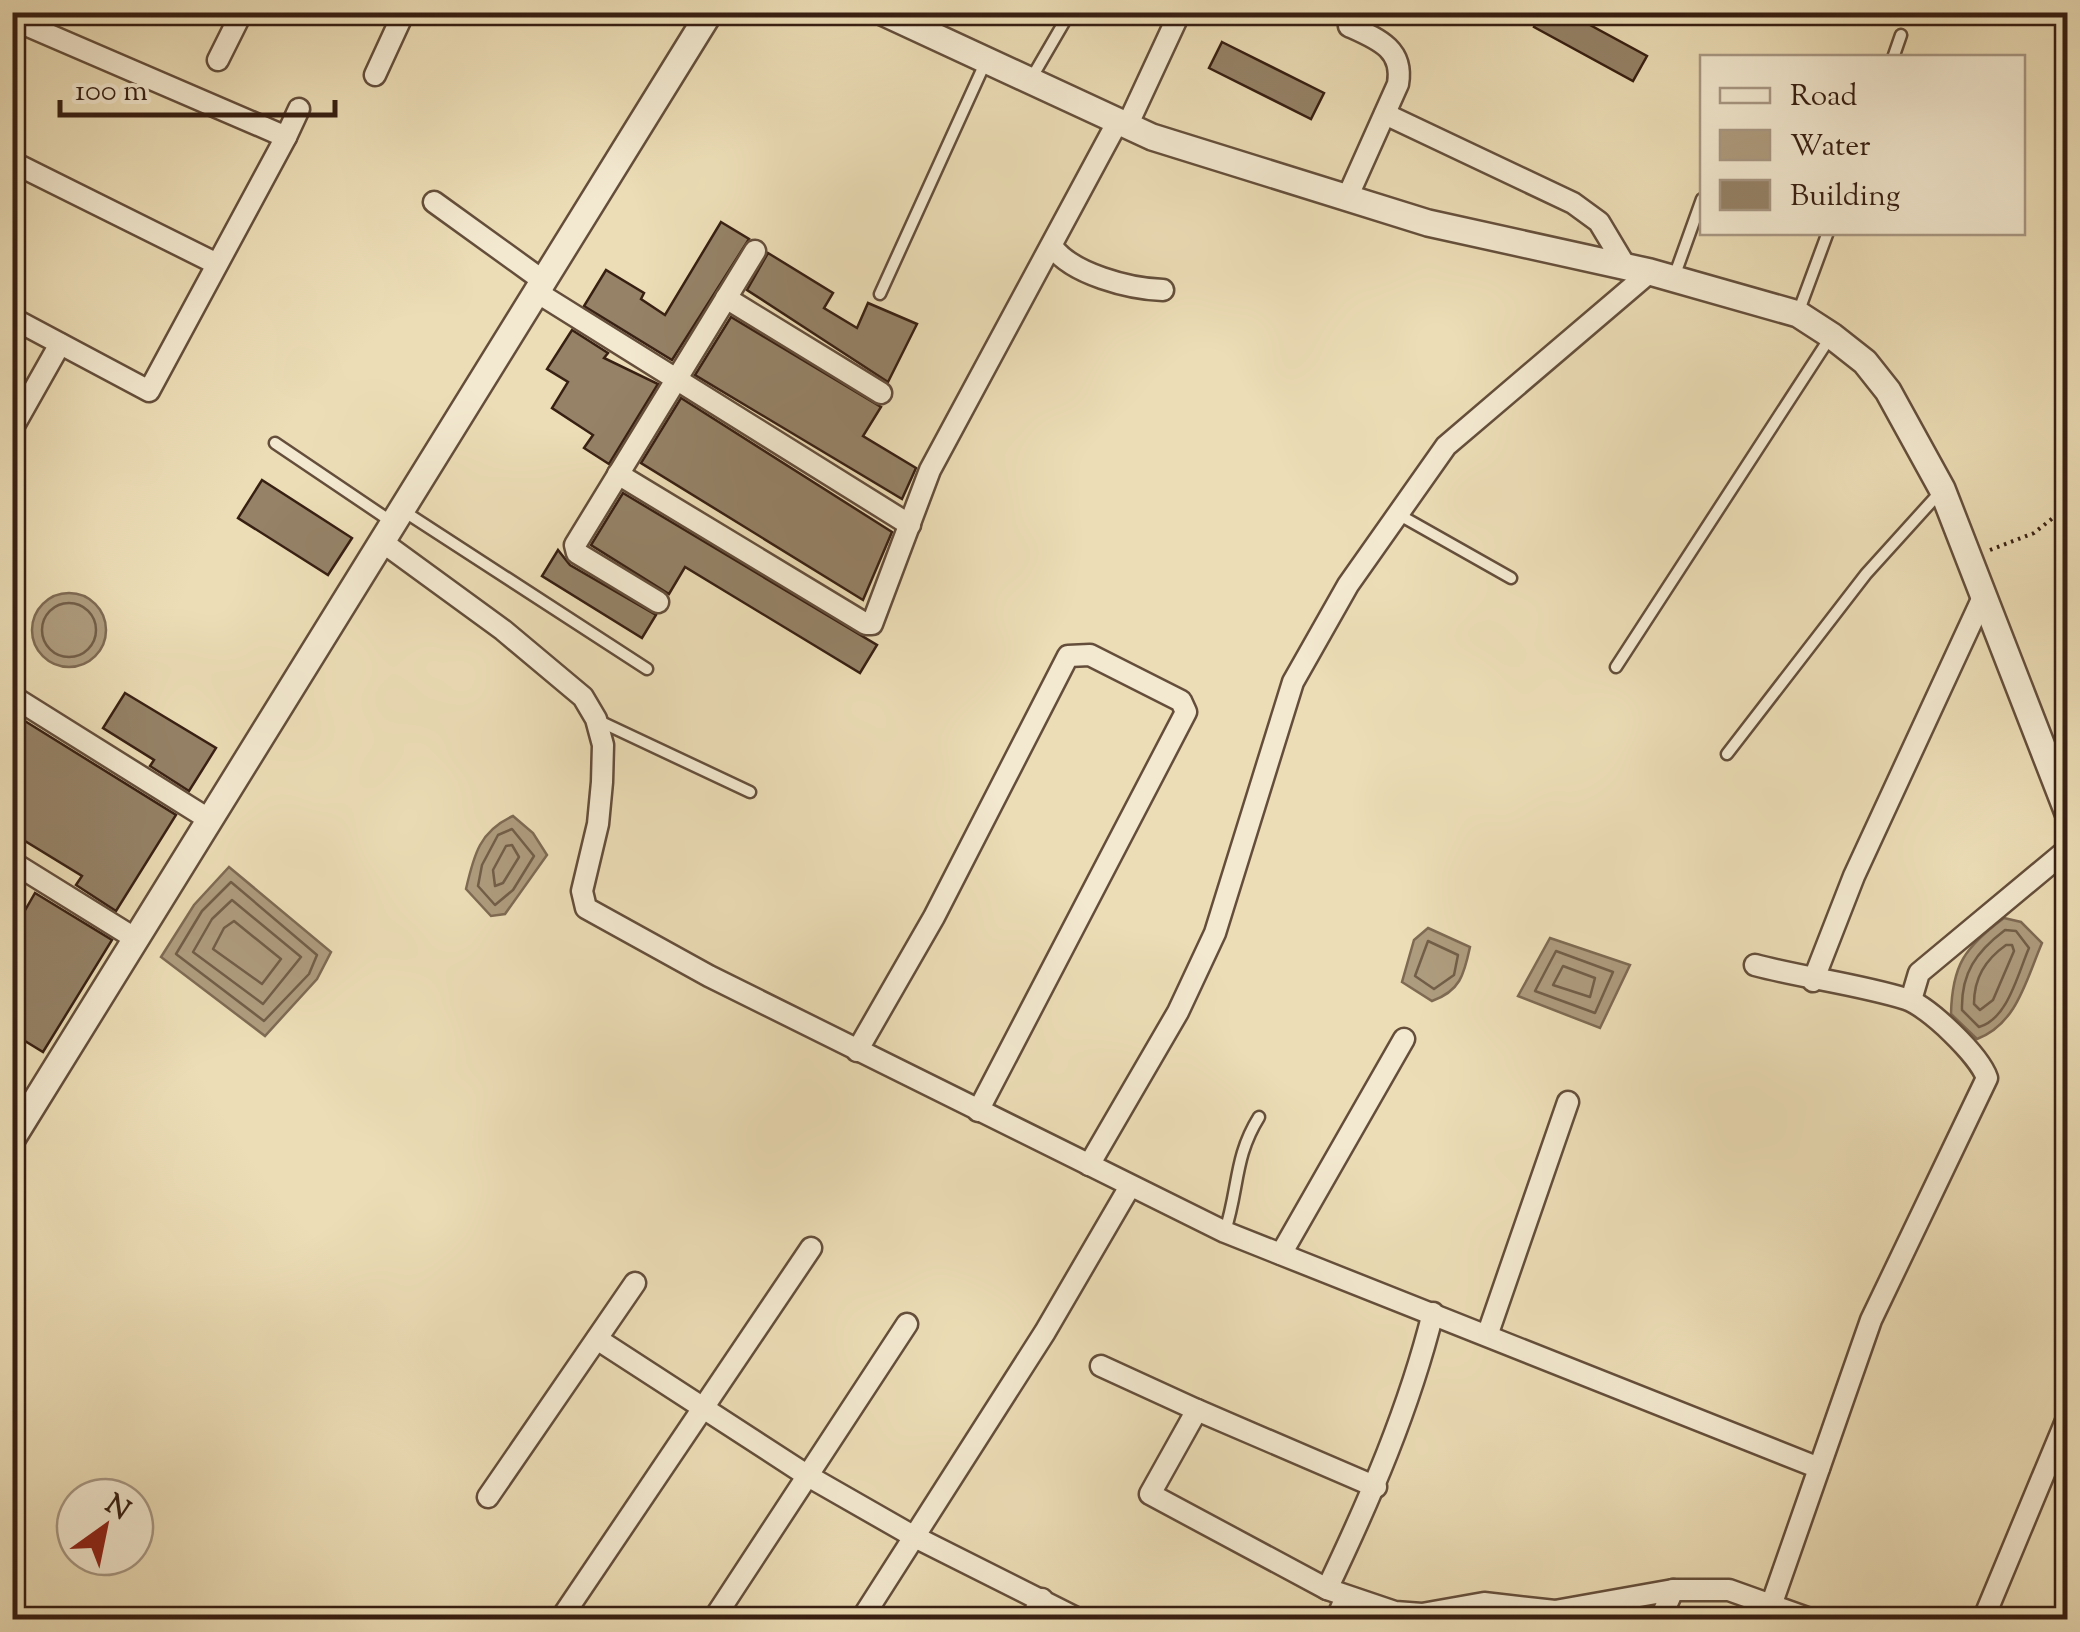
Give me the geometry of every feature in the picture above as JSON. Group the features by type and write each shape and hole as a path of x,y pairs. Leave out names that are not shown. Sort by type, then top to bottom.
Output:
{"street":[{"path":"218,60 242,12"},
{"path":"376,76 404,12"},
{"path":"12,1139 710,12"},
{"path":"882,12 929,22 986,60 1123,124 1428,224 1650,272 1798,314 1832,336 1865,362 1888,391 1942,489 2068,813"},
{"path":"618,474 866,624 878,617 930,470 1123,124 1180,12"},
{"path":"12,20 286,137"},
{"path":"1347,198 1401,67 1391,48 1349,26"},
{"path":"12,318 149,391 299,109"},
{"path":"1384,114 1573,203 1599,222 1650,272"},
{"path":"12,162 217,264"},
{"path":"434,202 539,285 676,379 910,526"},
{"path":"1052,246 1059,256 1081,268 1138,289 1163,290"},
{"path":"658,602 574,549 755,251"},
{"path":"1089,1165 1178,1012 1215,933 1293,682 1348,584 1446,446 1650,272"},
{"path":"726,298 881,393"},
{"path":"12,430 60,344"},
{"path":"392,524 583,697 596,720 603,745 602,782 598,824 582,891 586,908 857,1051 1225,1232 1488,1333 1819,1468"},
{"path":"1813,981 1861,859 1984,595"},
{"path":"857,1051 934,917 1068,656 1090,655 1181,701 1186,712 978,1111"},
{"path":"12,696 210,820"},
{"path":"1911,1000 1920,973 2068,849"},
{"path":"12,862 136,939"},
{"path":"1755,964 1813,981 1911,1000 1966,1044 1980,1060 1987,1078 1871,1320 1770,1612"},
{"path":"1280,1254 1404,1039"},
{"path":"1488,1333 1568,1102"},
{"path":"861,1620 1045,1332 1129,1188"},
{"path":"560,1620 810,1248"},
{"path":"488,1497 635,1283"},
{"path":"1336,1620 1337,1593 1433,1312"},
{"path":"714,1620 907,1324"},
{"path":"596,1339 808,1476 913,1536 1080,1620"},
{"path":"1101,1366 1376,1487"},
{"path":"1197,1410 1150,1494 1337,1593 1395,1612 1450,1614 1484,1602 1554,1616 1673,1590 1729,1590 1770,1612 1812,1620"},
{"path":"1983,1620 2067,1420"},
{"path":"1660,1620 1673,1590"},
{"path":"1030,1620 1042,1599"}],"lane":[{"path":"1030,80 1070,12"},
{"path":"1894,55 1901,35"},
{"path":"880,294 986,60"},
{"path":"1650,272 1700,202"},
{"path":"1798,314 1827,235"},
{"path":"1616,666 1832,336"},
{"path":"276,443 392,524 647,669"},
{"path":"1728,754 1866,574 1942,489"},
{"path":"1396,513 1511,578"},
{"path":"596,720 750,792"},
{"path":"1225,1232 1238,1192 1236,1168 1242,1144 1259,1117"}],"path":[{"path":"1968,559 2034,533 2068,506"}],"water":[{"path":"69,593 95,604 106,630 95,656 69,667 43,656 32,630 43,604"},
{"path":"513,816 533,833 547,855 505,914 491,916 466,889 480,845 493,829"},
{"path":"229,867 331,952 317,979 265,1036 161,957 194,905"},
{"path":"2004,918 2021,922 2042,943 2011,1012 1991,1032 1977,1039 1951,1014 1954,982 1970,948"},
{"path":"1428,928 1470,947 1455,987 1432,1001 1402,982 1414,940"},
{"path":"1550,938 1630,965 1600,1028 1518,996"}],"building":[{"path":"1541,12 1566,12 1647,56 1633,81 1534,27"},
{"path":"1222,42 1324,93 1311,119 1209,68"},
{"path":"721,222 749,239 672,360 584,306 606,270 644,293 641,299 665,315"},
{"path":"768,253 833,293 824,308 857,328 868,303 917,324 888,382 747,290"},
{"path":"731,317 881,407 863,436 916,468 902,499 695,375"},
{"path":"572,330 608,353 604,358 658,384 609,464 584,448 593,435 552,408 568,382 547,369"},
{"path":"681,398 892,532 863,600 641,463"},
{"path":"262,480 352,538 328,575 238,518"},
{"path":"623,493 877,645 860,673 685,567 669,594 591,545"},
{"path":"558,550 570,565 656,615 642,638 542,576"},
{"path":"125,693 216,748 189,791 150,766 154,760 103,728"},
{"path":"12,713 176,815 116,911 76,885 82,876 12,833"},
{"path":"35,893 112,940 43,1052 12,1033 12,933"}]}
